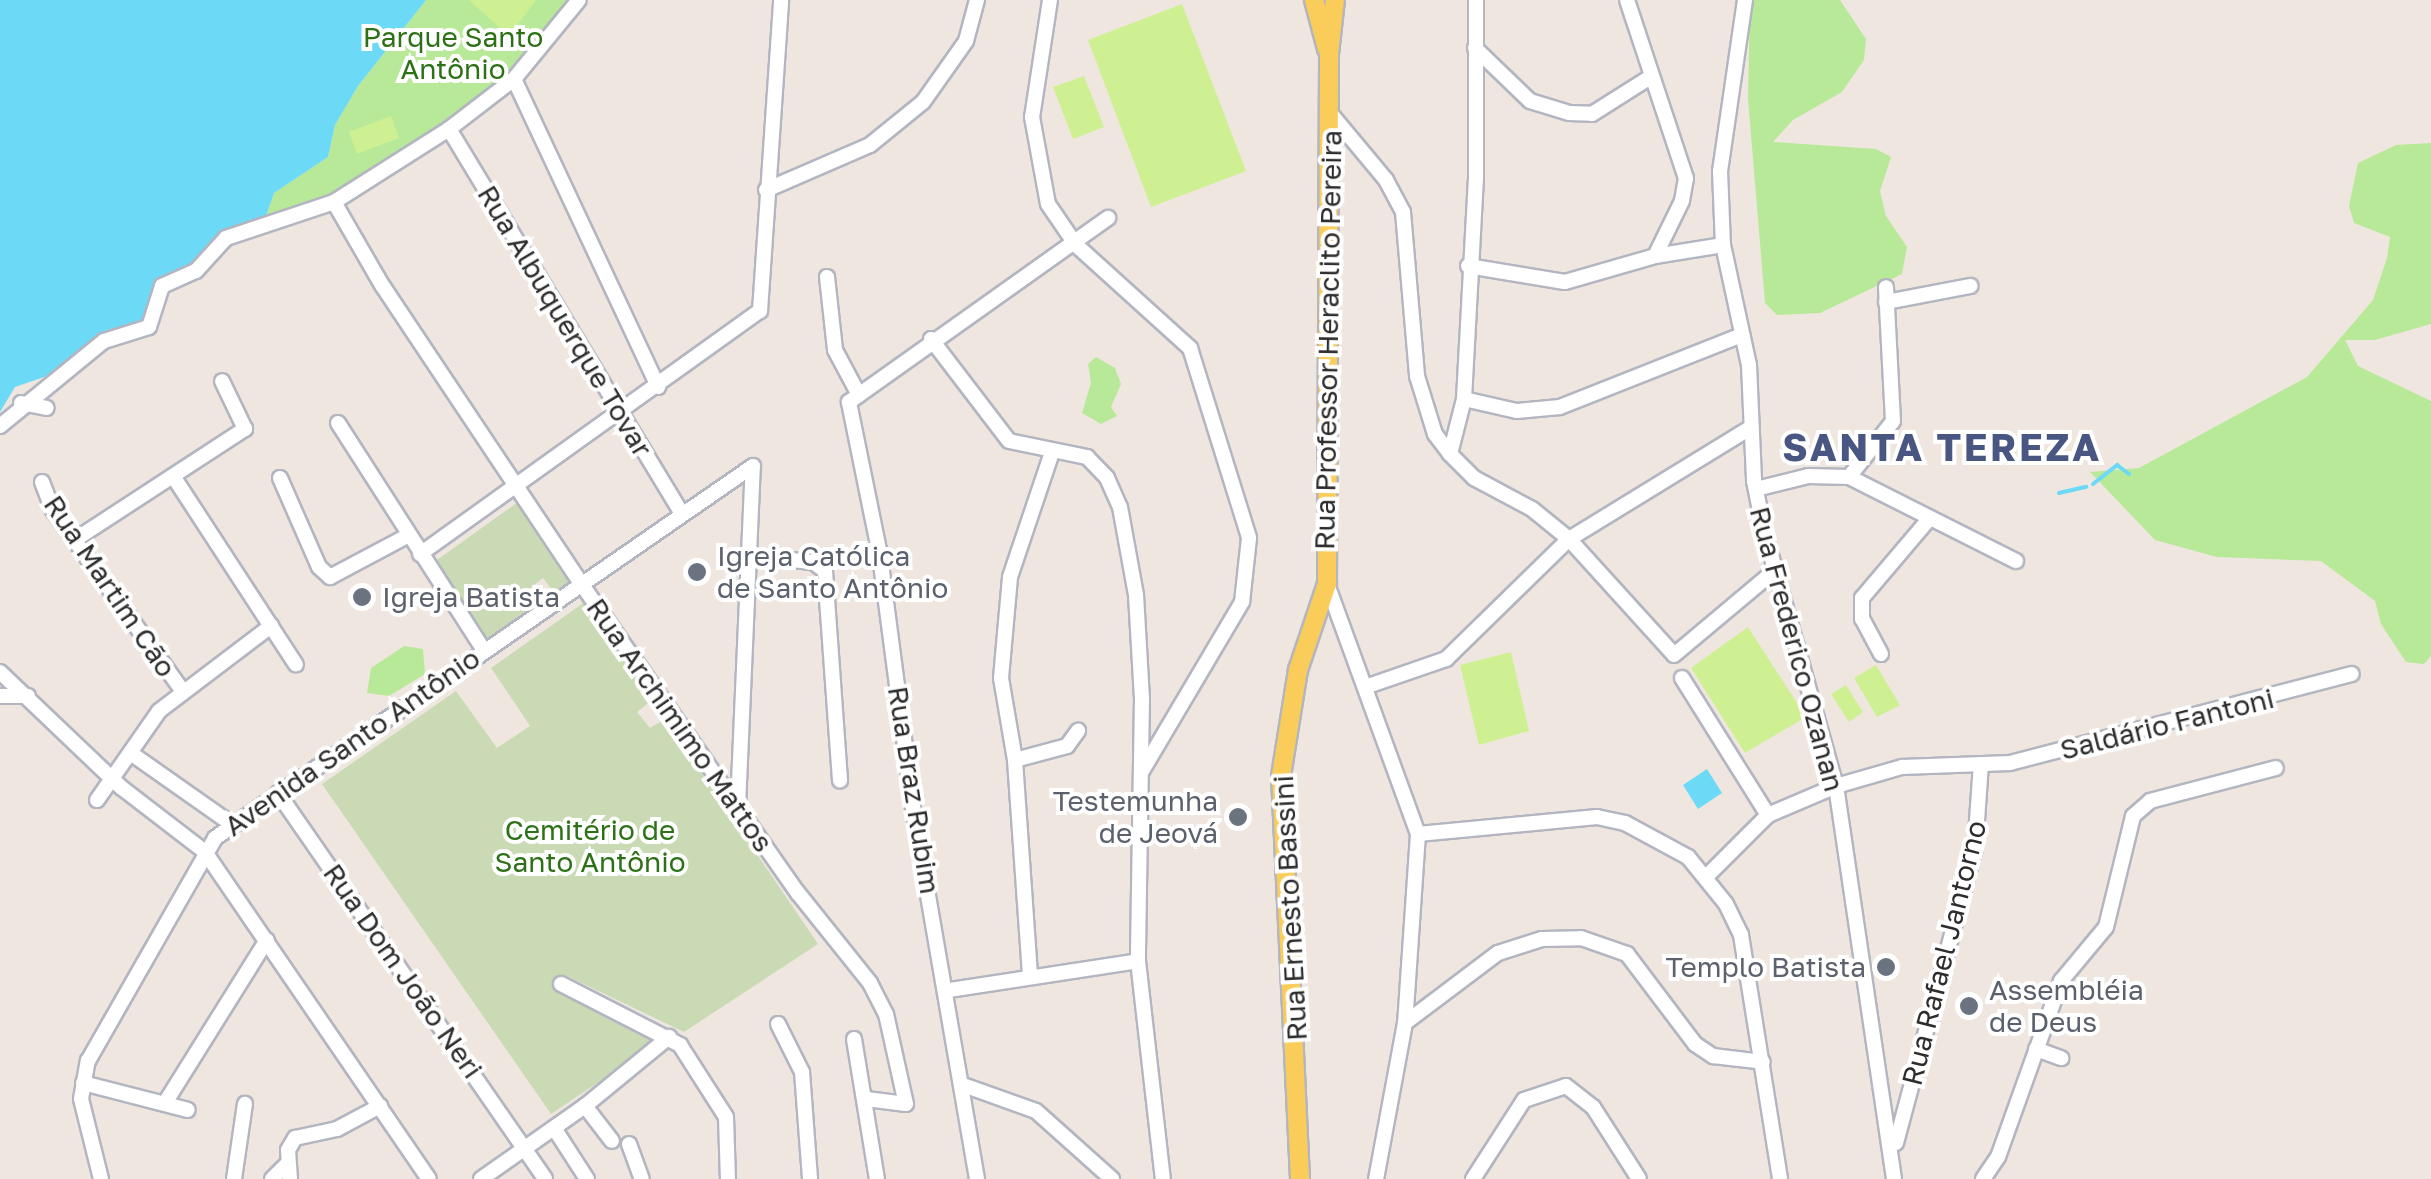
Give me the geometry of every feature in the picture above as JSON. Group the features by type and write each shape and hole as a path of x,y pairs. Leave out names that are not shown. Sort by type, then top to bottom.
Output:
{"main road":[{"path":"1314,0 1328,54"},
{"name":"Rua Professor Heraclito Pereira","path":"1327,584 1328,54 1336,0"},
{"name":"Rua Ernesto Bassini","path":"1300,1179 1282,776 1298,670 1327,584"}],"street":[{"path":"0,426 21,404 104,342 148,328 162,286 196,271 226,238 334,202 449,128 514,79 579,0"},
{"path":"420,554 760,312 780,0"},
{"path":"766,190 870,145 923,102 966,41 977,0"},
{"path":"1050,0 1033,136 1048,204 1076,245 1194,356 1250,538 1242,602 1142,772"},
{"path":"1450,454 1464,399 1468,266 1476,178 1476,0"},
{"path":"1627,0 1649,78 1686,178 1682,202 1655,256"},
{"name":"Rua Frederico Ozanan","path":"1745,0 1720,171 1723,245 1742,335 1756,490 1774,571 1836,786 1895,1148 1894,1174"},
{"path":"1475,48 1530,101 1569,113 1592,114 1649,78"},
{"path":"514,79 658,386"},
{"path":"1330,114 1386,180 1403,212 1418,376 1436,434 1450,454 1474,478 1532,509 1569,539 1674,655 1774,571"},
{"name":"Rua Albuquerque Tovar","path":"449,128 682,513"},
{"name":"Rua Archimimo Mattos","path":"334,202 382,286 580,582 878,996 906,1104 866,1099"},
{"path":"854,398 931,339 1076,245 1108,218"},
{"path":"1468,266 1565,282 1655,256 1723,245"},
{"name":"Rua Braz Rubim","path":"827,277 835,350 854,398 914,807 966,1086 978,1179"},
{"path":"1849,477 1893,421 1886,294 1970,286"},
{"path":"1464,399 1517,411 1560,407 1742,335"},
{"path":"931,339 1009,441 1087,456 1107,478 1120,507 1136,595 1142,772 1138,961 1163,1179"},
{"path":"76,539 244,429 222,381"},
{"path":"21,404 47,408"},
{"path":"338,423 407,536 484,650"},
{"path":"1368,686 1446,659 1569,539 1750,428"},
{"path":"1030,975 1015,760 1001,678 1007,600 1052,452"},
{"name":"Avenida Santo Antônio","path":"101,1179 86,1137 83,1083 106,1024 205,852 233,824 753,466 746,556"},
{"path":"173,476 296,665"},
{"path":"1756,490 1808,476 1849,477 2016,561"},
{"path":"280,478 319,567 330,577 407,536"},
{"name":"Rua Martim Cão","path":"42,482 53,510 181,689"},
{"path":"1881,654 1862,619 1862,598 1929,519"},
{"path":"738,806 746,556 822,566 840,780"},
{"name":"Rua Professor Heraclito Pereira","path":"1327,584 1368,686 1418,834 1405,1024 1376,1179"},
{"path":"97,800 181,689 271,626"},
{"path":"0,672 112,778 205,852 430,1179"},
{"name":"Saldário Fantoni","path":"1980,764 2042,756 2352,674"},
{"path":"1682,678 1768,815"},
{"path":"0,696 29,696"},
{"path":"1015,760 1067,746 1078,730"},
{"path":"132,754 233,824"},
{"path":"1707,876 1768,815 1836,786 1902,768 1980,764"},
{"name":"Rua Rafael Jantorno","path":"1895,1148 1976,849 1980,764"},
{"path":"1984,1179 1998,1158 2062,980 2106,927 2140,807 2210,781 2276,768"},
{"name":"Rua Dom João Neri","path":"278,794 545,1179"},
{"path":"1418,834 1597,817 1671,845 1707,876 1741,936 1780,1179"},
{"path":"1405,1024 1498,954 1542,939 1581,938 1627,954 1695,1044 1713,1056 1763,1062"},
{"path":"165,1103 267,940"},
{"path":"948,990 1138,961"},
{"path":"562,984 669,1036 713,1089 726,1117 728,1179"},
{"path":"778,1024 802,1072 810,1179"},
{"path":"480,1179 585,1106 669,1036"},
{"path":"854,1039 877,1179"},
{"path":"2036,1048 2062,1058"},
{"path":"83,1083 188,1110"},
{"path":"966,1086 1036,1111 1112,1179"},
{"path":"1472,1179 1524,1100 1566,1086 1592,1107 1638,1179"},
{"path":"234,1179 245,1104"},
{"path":"272,1179 288,1172 295,1138 337,1129 380,1106"},
{"path":"585,1106 612,1141"},
{"path":"554,1128 587,1179"},
{"path":"629,1144 642,1179"},
{"path":"1878,1179 1894,1174"}],"green space":[{"name":"Parque Santo Antônio","path":"426,0 567,0 509,79 335,196 266,216 274,193 328,157 335,125 358,86"},
{"path":"469,0 536,0 509,36"},
{"path":"1750,0 1840,0 1866,39 1864,60 1842,92 1793,120 1773,142 1876,149 1891,157 1880,191 1886,216 1907,247 1902,274 1820,313 1777,315 1765,303 1748,99"},
{"path":"1182,4 1246,171 1151,207 1088,40"},
{"path":"1084,76 1104,127 1073,139 1053,87"},
{"path":"391,116 399,138 357,154 349,132"},
{"path":"2431,143 2431,324 2375,340 2345,340 2358,366 2431,401 2431,656 2424,664 2406,662 2381,624 2375,601 2321,561 2217,557 2155,540 2090,472 2139,468 2307,377 2373,300 2387,258 2390,237 2354,223 2349,206 2358,163 2396,145"},
{"path":"1096,357 1115,368 1121,384 1111,407 1117,416 1101,424 1082,413 1091,383 1088,364"},
{"path":"518,502 574,587 558,598 543,578 534,585 548,606 490,644 434,562"},
{"name":"Cemitério de Santo Antônio","path":"585,602 652,700 637,712 650,728 665,719 818,944 684,1032 565,975 558,986 663,1039 551,1114 322,784 456,691 497,748 530,726 491,668"},
{"path":"1748,627 1806,717 1745,753 1691,668"},
{"path":"404,646 423,649 425,674 389,696 367,693 371,668"},
{"path":"1511,652 1529,731 1479,745 1460,665"},
{"path":"1876,665 1900,705 1877,717 1854,678"},
{"path":"1846,685 1863,712 1849,722 1831,694"}],"water":[{"path":"0,0 426,0 358,86 335,125 328,157 274,193 266,216 230,229 192,269 177,274 150,320 111,331 50,375 15,387 0,412"},
{"path":"1707,769 1722,793 1698,809 1683,785"}],"waterway":[{"path":"2093,484 2117,465 2129,474"},
{"path":"2059,493 2086,487"}],"place":[{"name":"Igreja Católica de Santo Antônio","path":"697,572"},
{"name":"Igreja Batista","path":"362,597"},
{"name":"Testemunha de Jeová","path":"1238,817"},
{"name":"Templo Batista","path":"1886,967"},
{"name":"Assembléia de Deus","path":"1969,1006"}],"district":[{"name":"SANTA TEREZA","path":"1942,447"}]}
